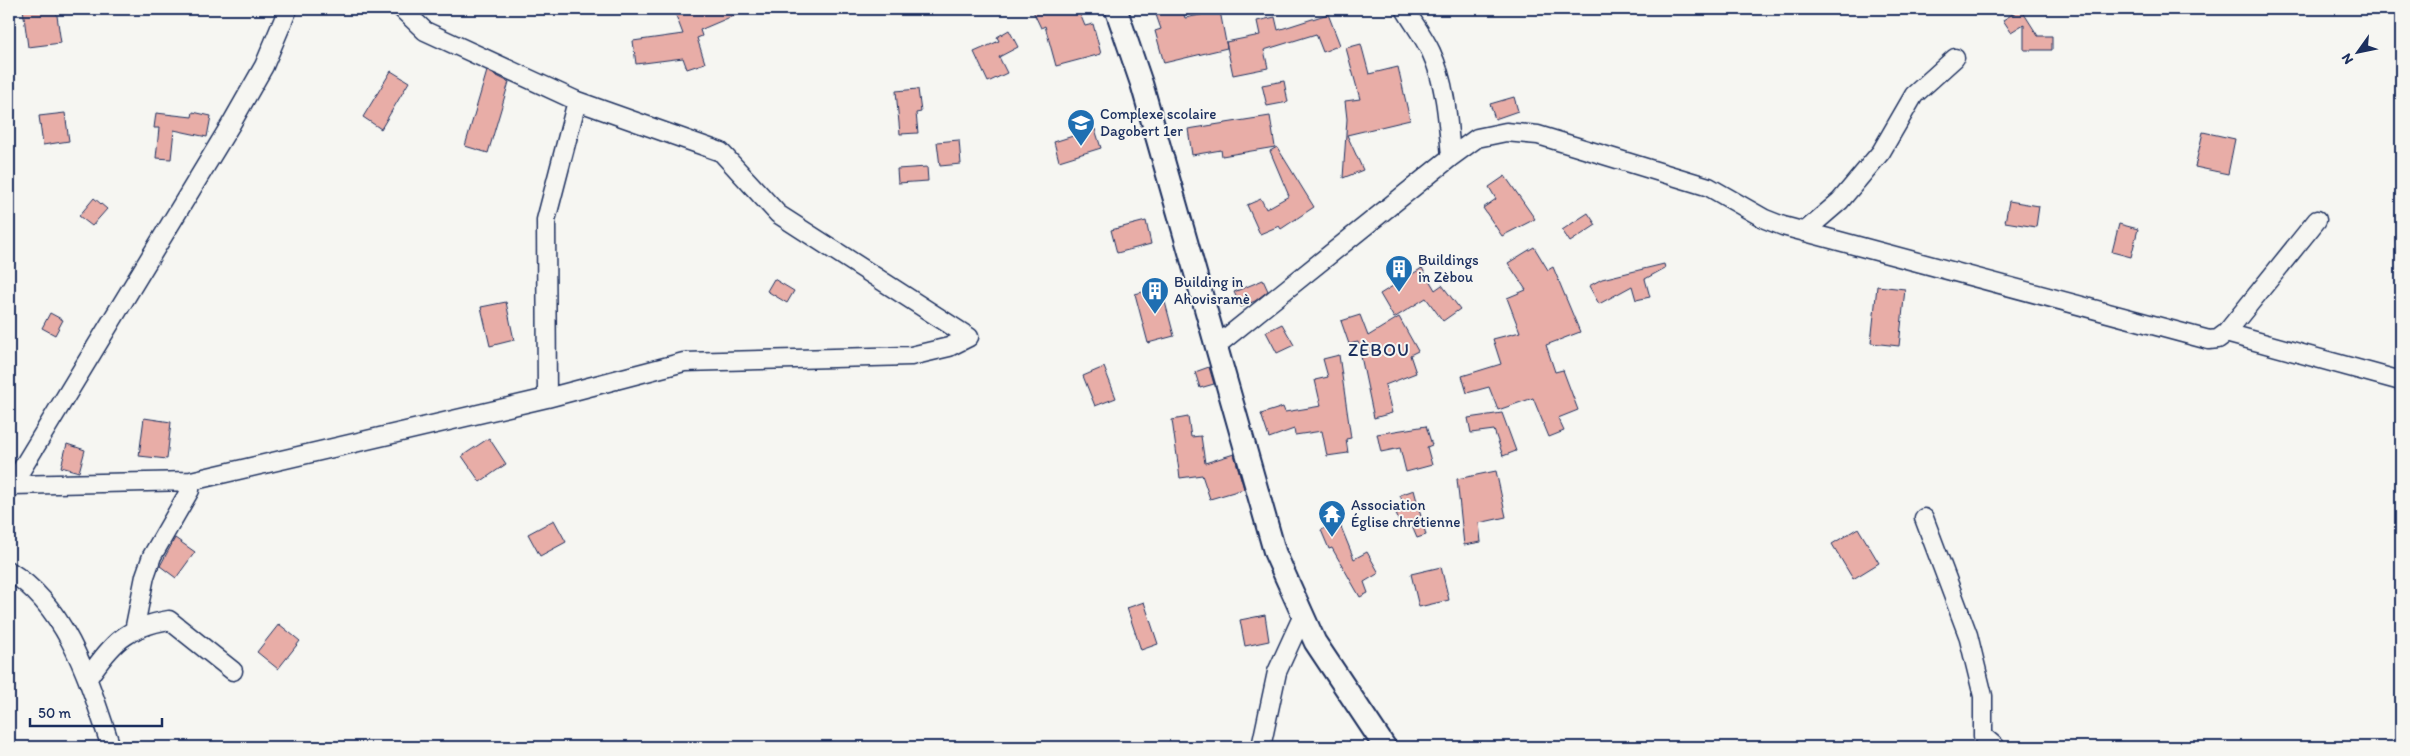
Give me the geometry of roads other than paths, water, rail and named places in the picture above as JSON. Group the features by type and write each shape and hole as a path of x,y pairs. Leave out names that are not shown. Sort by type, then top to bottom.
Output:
{"street":[{"path":"10,488 264,66 288,9"},
{"path":"10,488 190,480 546,398 684,362 910,356 949,347 970,337 778,214 721,152 577,101 425,32 402,9"},
{"path":"1116,9 1142,85 1275,553 1315,642 1385,747"},
{"path":"1405,9 1430,50 1437,68 1447,112 1452,157"},
{"path":"1804,232 1840,201 1881,152 1914,95 1955,58"},
{"path":"546,398 546,220 577,101"},
{"path":"1216,346 1477,138 1506,132 1538,135 1709,187 1765,219 1804,232 2210,340 2218,339 2226,334 2318,220"},
{"path":"2226,334 2401,382"},
{"path":"134,631 145,576 152,556 190,490 190,480"},
{"path":"1924,518 1968,635 1983,696 1983,736 1996,747"},
{"path":"9,571 44,601 64,632 88,678 110,747"},
{"path":"1261,747 1277,672 1303,615"},
{"path":"88,678 109,648 134,631 152,623 169,620 233,671"}],"place":[{"name":"Complexe scolaire Dagobert 1er","path":"1081,147"},
{"name":"Buildings in Zèbou","path":"1399,293"},
{"name":"Building in Ahovisramè","path":"1155,315"},
{"name":"Association Église chrétienne","path":"1332,538"}],"district":[{"name":"ZÈBOU","path":"1379,350"}]}
